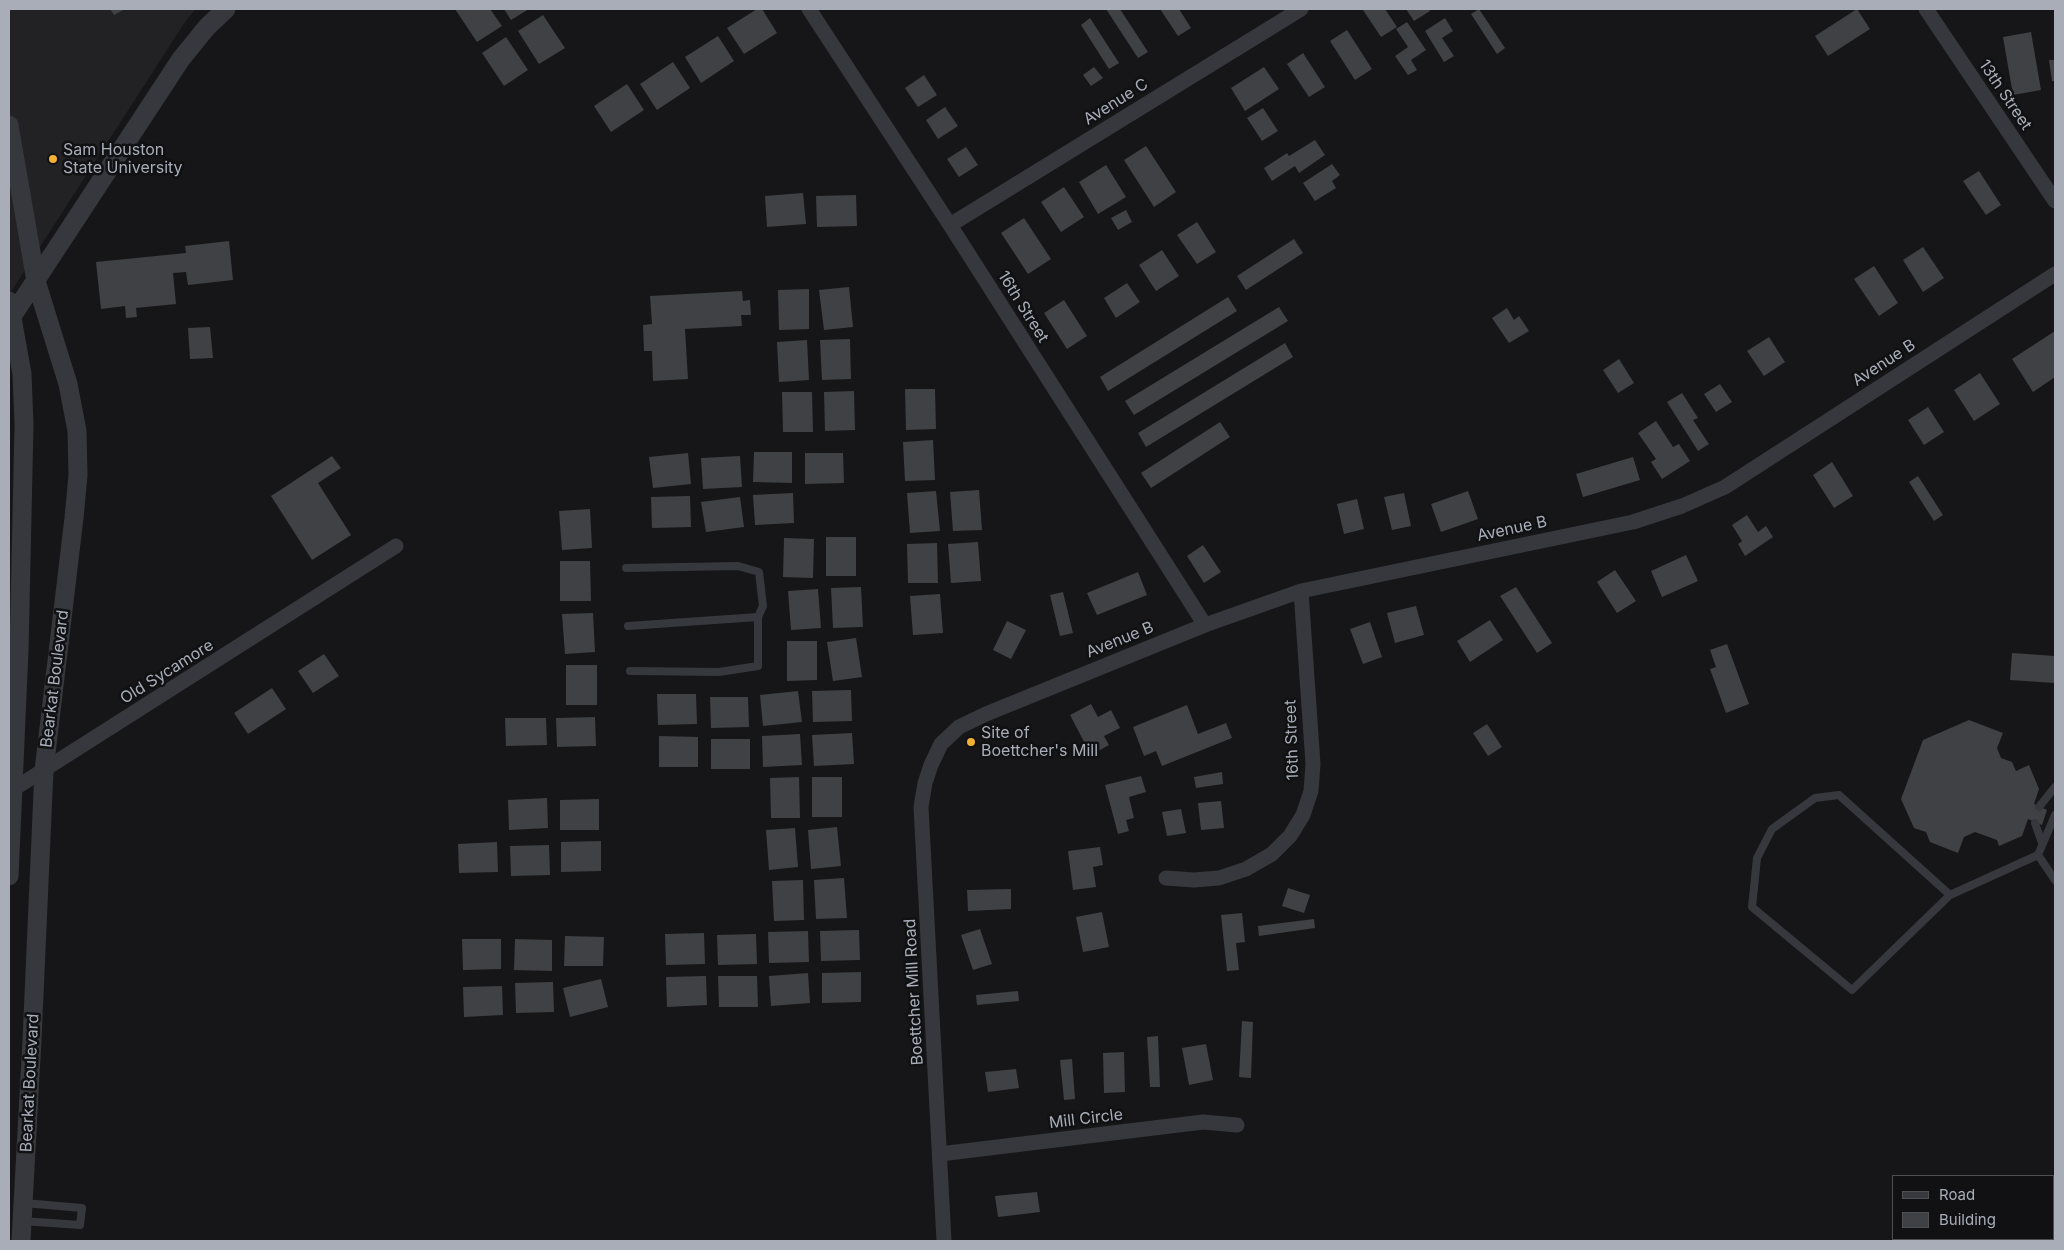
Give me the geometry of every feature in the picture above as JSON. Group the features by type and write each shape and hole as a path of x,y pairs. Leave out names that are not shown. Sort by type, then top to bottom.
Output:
{"street":[{"path":"10,313 36,281 181,59 207,27 226,9"},
{"name":"16th Street","path":"809,9 950,225 1205,625"},
{"name":"Avenue C","path":"950,225 1301,9"},
{"name":"13th Street","path":"1926,9 2055,202"},
{"name":"Bearkat Boulevard","path":"9,124 36,281 68,384 77,431 78,475 44,770 21,1241"},
{"name":"Avenue B","path":"941,744 959,727 986,714 1205,625 1301,591 1633,522 1682,506 1725,487 2055,274"},
{"name":"Bearkat Boulevard","path":"9,876 24,425 22,374 10,313"},
{"name":"Old Sycamore","path":"11,790 396,546"},
{"name":"16th Street","path":"1166,878 1194,880 1219,878 1246,869 1272,854 1290,836 1302,815 1311,791 1313,764 1301,591"},
{"name":"Boettcher Mill Road","path":"941,744 925,783 921,807 944,1241"},
{"name":"Mill Circle","path":"940,1154 1202,1122 1237,1125"}],"lane":[{"path":"626,568 738,566 759,572 763,606 758,617 758,666 719,672 630,671"},
{"path":"628,626 758,617"},
{"path":"2039,806 2055,787"},
{"path":"1950,895 1839,794 1815,798 1772,829 1757,858 1752,907 1852,990 1950,895 2038,855 2055,814"},
{"path":"2035,823 2042,843"},
{"path":"2038,855 2055,880"},
{"path":"82,1208 80,1225 23,1212 82,1208"}],"shaded area":[{"name":"Sam Houston State University","path":"9,9 196,9 185,22 9,295"}],"building":[{"path":"110,9 125,9 114,15"},
{"path":"455,9 490,9 502,26 477,42"},
{"path":"504,9 529,9 511,20"},
{"path":"757,9 762,9 777,33 744,54 727,28"},
{"path":"1106,9 1120,9 1148,52 1138,58"},
{"path":"1160,9 1179,9 1191,28 1178,36"},
{"path":"1385,9 1397,27 1381,37 1363,10"},
{"path":"1406,9 1429,9 1430,11 1414,21"},
{"path":"1479,9 1505,48 1497,54 1471,14"},
{"path":"1857,9 1870,29 1828,56 1815,36"},
{"path":"543,15 565,48 539,64 518,31"},
{"path":"1090,18 1119,63 1109,69 1081,25"},
{"path":"1445,18 1453,31 1442,38 1454,56 1444,62 1425,31"},
{"path":"1407,22 1426,50 1411,60 1417,70 1408,75 1395,56 1408,47 1396,29"},
{"path":"1347,30 1372,69 1355,80 1330,41"},
{"path":"2031,32 2041,90 2013,95 2003,37"},
{"path":"718,36 734,61 701,83 685,57"},
{"path":"506,37 528,70 504,86 482,53"},
{"path":"1303,53 1325,87 1309,97 1287,64"},
{"path":"2049,60 2055,60 2055,81 2052,81"},
{"path":"673,62 690,88 657,110 640,84"},
{"path":"1094,67 1103,78 1091,86 1083,75"},
{"path":"1264,67 1279,89 1245,111 1231,88"},
{"path":"924,75 937,95 918,107 905,88"},
{"path":"627,84 644,110 611,132 594,106"},
{"path":"945,107 958,126 938,139 926,120"},
{"path":"1263,108 1278,131 1262,141 1247,118"},
{"path":"1315,140 1325,155 1299,173 1295,166 1272,181 1264,168 1287,153 1289,156"},
{"path":"1146,146 1176,192 1154,207 1124,160"},
{"path":"966,147 978,165 959,177 947,159"},
{"path":"1332,164 1340,175 1332,181 1336,188 1315,201 1303,183"},
{"path":"1106,165 1126,197 1098,214 1079,182"},
{"path":"1979,171 2001,205 1986,215 1963,181"},
{"path":"1064,187 1084,217 1061,232 1041,202"},
{"path":"803,193 806,224 767,227 765,196"},
{"path":"856,195 857,226 817,227 816,196"},
{"path":"1126,210 1132,222 1118,230 1111,218"},
{"path":"1024,218 1051,259 1028,274 1001,233"},
{"path":"1197,222 1216,252 1197,264 1177,235"},
{"path":"1294,239 1303,253 1246,290 1237,276"},
{"path":"229,241 233,280 188,285 186,272 173,273 176,304 136,308 137,317 126,318 125,306 101,309 96,262 186,253 185,246"},
{"path":"1923,247 1944,278 1923,292 1903,260"},
{"path":"1162,250 1179,276 1156,291 1139,265"},
{"path":"1874,266 1898,303 1879,316 1854,279"},
{"path":"1127,283 1140,302 1116,318 1104,298"},
{"path":"849,287 853,327 824,330 819,290"},
{"path":"809,289 809,329 779,330 778,290"},
{"path":"742,291 743,301 750,300 751,315 741,315 742,326 685,329 688,379 653,381 652,351 644,351 643,325 652,324 650,296"},
{"path":"1228,297 1237,311 1108,391 1100,377"},
{"path":"1064,300 1087,336 1067,349 1044,313"},
{"path":"1279,307 1288,321 1134,415 1125,401"},
{"path":"1507,308 1514,320 1519,316 1529,331 1509,343 1492,318"},
{"path":"210,327 213,358 190,359 188,328"},
{"path":"2055,331 2055,377 2033,392 2012,359"},
{"path":"1769,337 1785,362 1764,376 1747,351"},
{"path":"850,339 851,379 822,380 820,340"},
{"path":"807,340 809,380 779,382 777,342"},
{"path":"1285,343 1293,357 1146,447 1138,433"},
{"path":"1619,359 1634,383 1618,393 1603,370"},
{"path":"1980,373 2000,404 1974,421 1954,390"},
{"path":"1720,384 1732,402 1716,412 1704,394"},
{"path":"905,389 935,389 936,429 906,430"},
{"path":"854,391 855,430 825,431 824,392"},
{"path":"782,392 812,392 813,432 783,432"},
{"path":"1682,393 1698,418 1693,420 1709,444 1698,451 1667,402"},
{"path":"1928,407 1944,432 1924,445 1908,420"},
{"path":"1656,421 1673,447 1679,444 1690,461 1662,479 1651,462 1656,459 1638,433"},
{"path":"1220,422 1230,437 1151,488 1141,473"},
{"path":"933,440 935,480 905,481 903,442"},
{"path":"754,452 792,452 792,483 753,482"},
{"path":"688,453 691,484 653,488 649,457"},
{"path":"805,453 843,453 844,483 805,484"},
{"path":"332,456 341,468 318,483 351,535 312,560 271,496"},
{"path":"740,456 742,487 703,489 701,458"},
{"path":"1633,457 1640,480 1583,497 1576,474"},
{"path":"1832,462 1853,496 1834,508 1813,475"},
{"path":"1918,476 1943,515 1934,521 1909,482"},
{"path":"979,490 982,530 953,531 950,492"},
{"path":"936,491 940,531 910,533 907,493"},
{"path":"1468,491 1478,519 1441,532 1431,504"},
{"path":"793,493 794,523 755,525 753,495"},
{"path":"1404,493 1411,526 1392,530 1384,497"},
{"path":"690,496 691,527 652,528 651,497"},
{"path":"740,497 744,527 706,532 701,502"},
{"path":"1357,499 1364,529 1344,534 1337,504"},
{"path":"590,509 592,548 562,550 559,511"},
{"path":"1747,515 1758,532 1766,526 1773,537 1745,556 1738,544 1742,541 1732,525"},
{"path":"826,537 856,537 856,576 826,576"},
{"path":"784,538 814,539 813,578 783,577"},
{"path":"978,542 981,581 951,583 948,544"},
{"path":"937,543 938,583 908,583 907,544"},
{"path":"1203,545 1221,572 1204,583 1187,556"},
{"path":"1686,555 1698,581 1662,597 1651,571"},
{"path":"560,561 590,561 591,601 560,601"},
{"path":"1615,570 1636,601 1617,613 1597,582"},
{"path":"1138,572 1147,595 1097,615 1087,593"},
{"path":"861,587 863,627 833,628 831,588"},
{"path":"1516,587 1552,643 1537,653 1500,596"},
{"path":"818,589 821,628 791,630 788,591"},
{"path":"1063,592 1073,633 1060,636 1050,595"},
{"path":"940,594 943,633 913,635 910,596"},
{"path":"1416,606 1424,635 1395,643 1387,613"},
{"path":"593,613 595,652 565,654 562,614"},
{"path":"1490,620 1503,640 1470,662 1457,641"},
{"path":"1007,621 1026,630 1011,659 993,650"},
{"path":"1370,622 1382,657 1363,664 1350,629"},
{"path":"856,638 862,677 833,681 827,642"},
{"path":"787,641 817,641 817,680 787,681"},
{"path":"1727,644 1749,704 1726,713 1710,669 1716,667 1710,650"},
{"path":"2012,653 2055,656 2055,683 2010,680"},
{"path":"324,654 339,676 313,693 298,671"},
{"path":"566,665 597,665 597,705 566,705"},
{"path":"272,688 286,709 248,734 234,713"},
{"path":"851,690 852,721 813,722 812,691"},
{"path":"798,691 802,722 763,726 760,695"},
{"path":"657,694 696,694 697,724 658,725"},
{"path":"710,697 748,697 749,727 711,728"},
{"path":"1091,704 1098,717 1111,710 1120,728 1104,736 1109,745 1091,755 1070,715"},
{"path":"1187,705 1198,734 1226,723 1232,738 1162,766 1156,751 1144,756 1133,727"},
{"path":"595,717 596,746 557,747 556,718"},
{"path":"505,718 546,718 547,745 506,746"},
{"path":"1969,720 2003,733 1997,748 2001,758 2012,762 2016,771 2029,765 2039,789 2034,804 2047,810 2042,825 2028,819 2022,836 1999,846 1997,840 1975,832 1964,837 1958,853 1930,842 1926,832 1914,828 1901,799 1923,740"},
{"path":"1487,724 1502,747 1488,756 1473,733"},
{"path":"852,733 854,764 814,766 812,735"},
{"path":"800,734 802,765 763,767 762,736"},
{"path":"659,736 698,737 698,767 659,767"},
{"path":"711,739 750,739 750,769 711,769"},
{"path":"1222,772 1223,784 1196,788 1194,777"},
{"path":"1141,776 1146,792 1129,797 1134,818 1126,820 1129,831 1118,834 1105,785"},
{"path":"799,777 800,818 771,818 770,778"},
{"path":"812,777 842,777 842,817 812,817"},
{"path":"547,798 548,828 509,830 508,800"},
{"path":"599,799 599,830 560,830 560,800"},
{"path":"1221,801 1224,828 1201,830 1198,803"},
{"path":"1181,809 1186,833 1167,836 1162,812"},
{"path":"837,827 841,866 811,869 808,830"},
{"path":"795,828 798,867 769,870 766,830"},
{"path":"601,841 601,871 561,872 561,842"},
{"path":"497,842 498,872 459,873 458,844"},
{"path":"549,845 550,875 511,876 510,846"},
{"path":"1100,847 1103,865 1093,867 1096,887 1073,890 1068,851"},
{"path":"844,878 847,918 816,919 814,880"},
{"path":"803,880 804,920 774,921 772,881"},
{"path":"1288,888 1310,895 1304,913 1282,906"},
{"path":"1011,889 1011,909 968,911 967,890"},
{"path":"1102,912 1109,947 1083,952 1076,917"},
{"path":"1242,913 1245,942 1236,943 1239,970 1227,971 1221,915"},
{"path":"1314,919 1315,928 1259,936 1258,926"},
{"path":"980,929 992,964 973,970 961,935"},
{"path":"859,930 860,960 821,961 820,931"},
{"path":"808,931 809,962 769,963 768,932"},
{"path":"704,933 705,964 666,965 665,934"},
{"path":"756,934 757,964 718,965 717,935"},
{"path":"565,936 604,937 603,966 564,966"},
{"path":"462,939 501,939 501,969 463,970"},
{"path":"515,939 552,940 552,971 514,970"},
{"path":"861,972 861,1002 822,1003 822,973"},
{"path":"808,973 810,1003 771,1006 769,976"},
{"path":"706,976 707,1005 667,1007 666,977"},
{"path":"718,976 757,976 758,1007 719,1007"},
{"path":"601,979 608,1007 570,1017 563,988"},
{"path":"553,982 554,1012 516,1013 515,983"},
{"path":"502,986 503,1015 464,1017 463,987"},
{"path":"1018,991 1019,1001 977,1005 976,995"},
{"path":"1242,1021 1253,1022 1251,1078 1239,1077"},
{"path":"1158,1036 1160,1087 1150,1087 1147,1037"},
{"path":"1206,1044 1213,1080 1189,1085 1182,1048"},
{"path":"1124,1052 1125,1092 1104,1093 1103,1053"},
{"path":"1072,1059 1075,1099 1064,1100 1060,1060"},
{"path":"1016,1069 1019,1088 988,1092 985,1072"},
{"path":"1037,1192 1040,1212 998,1217 995,1196"}],"place":[{"name":"Sam Houston State University","path":"53,159"},
{"name":"Site of Boettcher's Mill","path":"971,742"}]}
